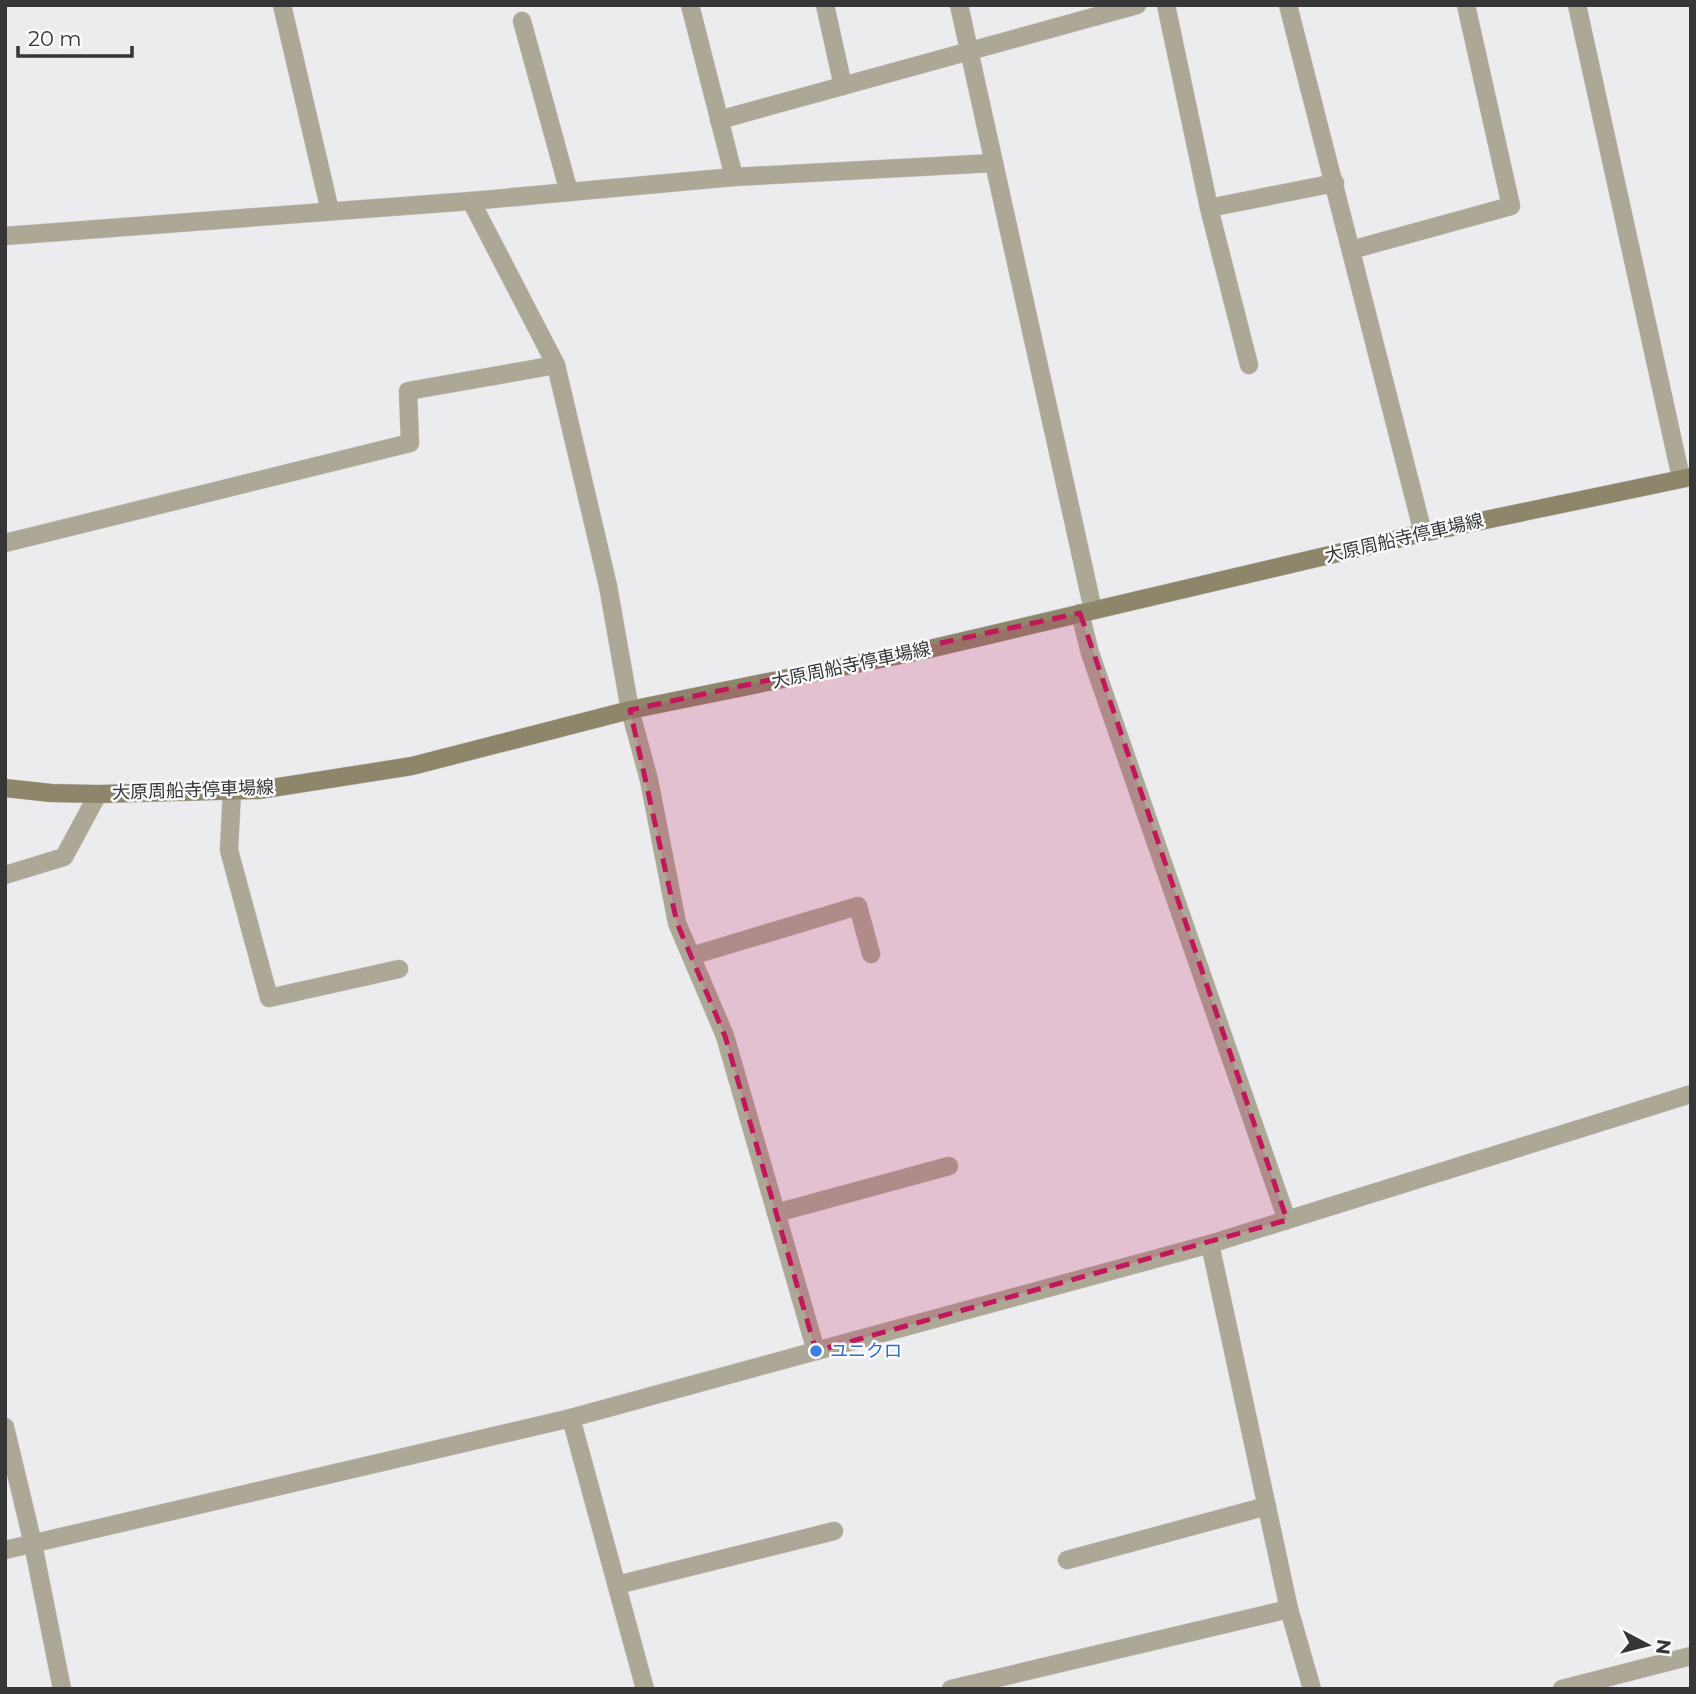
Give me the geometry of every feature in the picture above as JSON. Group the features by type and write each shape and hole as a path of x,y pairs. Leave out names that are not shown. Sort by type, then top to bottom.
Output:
{"main road":[{"name":"大原周船寺停車場線","path":"5,788 98,794 258,790 412,766 630,710 925,650 1423,533 1686,478"}],"street":[{"path":"282,5 330,211"},
{"path":"690,5 733,177"},
{"path":"825,5 843,86"},
{"path":"959,5 1087,611 1090,653 1287,1220"},
{"path":"719,120 1137,5"},
{"path":"1167,5 1209,208 1249,365"},
{"path":"1288,5 1423,533"},
{"path":"1351,250 1511,206 1466,5"},
{"path":"1577,5 1686,478"},
{"path":"522,21 569,192"},
{"path":"5,236 471,201 733,177 994,163"},
{"path":"1209,208 1335,183"},
{"path":"471,201 556,365 608,586 630,710 649,780 677,923 724,1036 816,1351"},
{"path":"5,543 411,443 408,391 556,365"},
{"path":"232,790 229,850 270,998 399,969"},
{"path":"5,876 64,857 98,794"},
{"path":"691,956 858,906 871,954"},
{"path":"5,1550 571,1418 1210,1244 1691,1094"},
{"path":"776,1213 949,1166"},
{"path":"1210,1244 1289,1609 1312,1689"},
{"path":"571,1418 645,1689"},
{"path":"5,1427 33,1544 62,1689"},
{"path":"1067,1560 1267,1506"},
{"path":"617,1585 834,1531"},
{"path":"951,1689 1289,1609"},
{"path":"1562,1689 1691,1656"}],"highlighted area":[{"path":"1080,613 1287,1220 816,1351 725,1036 677,923 630,710"}],"place":[{"name":"ユニクロ","path":"816,1351"}]}
